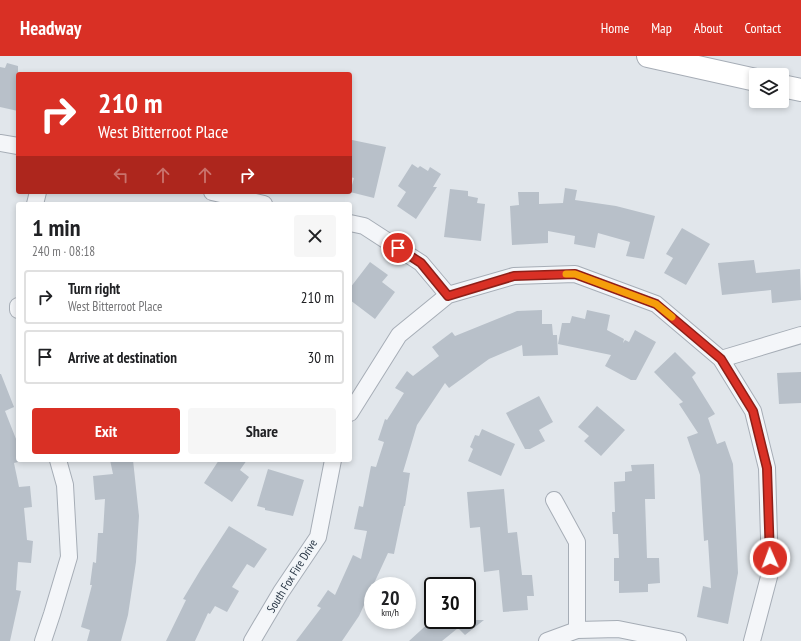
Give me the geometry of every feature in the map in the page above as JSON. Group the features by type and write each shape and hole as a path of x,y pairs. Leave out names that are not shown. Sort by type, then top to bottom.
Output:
{"street":[{"path":"662,58 749,78"},
{"path":"789,87 801,90"},
{"path":"0,143 16,146"},
{"path":"221,194 255,202"},
{"path":"352,223 364,226 421,263 448,296"},
{"path":"352,410 399,336 448,296 514,276 575,274 656,304 721,359 753,411 767,468 770,573 752,641"},
{"path":"721,359 801,335"},
{"path":"42,641 52,614 69,557 65,485 59,462"},
{"name":"South Fox Fire Drive","path":"252,641 281,592 318,537 333,462"},
{"path":"554,500 577,542 577,630"},
{"path":"547,641 577,630 618,629 678,641"}],"building":[{"path":"7,63 18,66 18,72 16,72 16,111 0,107 0,67 5,68"},
{"path":"352,140 386,147 374,198 352,192 354,178 352,178"},
{"path":"412,164 418,168 420,166 428,171 430,167 441,174 433,187 437,187 416,219 397,206 406,192 398,186"},
{"path":"565,188 577,190 575,200 616,206 655,216 644,259 626,256 630,242 598,233 595,248 574,244 575,236 548,231 548,243 512,245 510,206 519,205 518,192 539,192 539,204 563,203"},
{"path":"450,189 468,191 468,196 478,198 477,203 485,204 481,241 444,237"},
{"path":"682,228 710,244 686,285 664,273 673,258 666,254"},
{"path":"754,260 756,273 800,269 801,300 772,303 771,290 722,295 718,263"},
{"path":"370,262 388,275 382,282 395,292 375,319 352,302 352,285"},
{"path":"542,310 542,324 552,324 553,335 557,335 558,355 523,356 522,345 489,359 449,388 445,383 417,425 403,472 410,473 405,506 394,554 388,553 377,577 364,577 364,605 359,616 342,641 296,641 321,608 317,606 328,590 335,595 353,555 361,559 367,531 354,529 359,506 363,507 371,466 376,467 384,442 378,440 385,419 387,420 404,393 395,388 407,371 413,376 439,356 432,347 452,332 455,336 517,311"},
{"path":"587,310 610,315 607,330 624,339 623,343 625,340 629,342 635,330 656,342 636,380 631,380 605,366 611,355 558,344 562,323 570,323 572,316 585,319"},
{"path":"675,352 696,373 692,377 715,414 708,418 717,444 725,441 733,464 738,573 728,624 697,617 703,586 711,588 708,540 704,541 700,475 687,437 698,433 679,404 683,402 654,372"},
{"path":"801,372 801,403 779,404 777,373"},
{"path":"1,374 14,407 5,411 16,439 16,462 18,462 14,463 19,487 30,486 32,507 24,508 27,540 33,541 31,563 18,562 16,590 21,591 10,641 0,641"},
{"path":"539,396 553,422 539,430 545,441 530,449 525,449 506,413"},
{"path":"597,406 625,430 601,456 584,441 589,436 578,427"},
{"path":"482,429 515,444 501,476 468,461 473,449 470,447 475,435 479,436"},
{"path":"110,462 133,462 139,516 136,562 128,615 121,641 87,641 90,630 81,627 92,585 90,585 93,562 96,563 98,533 103,533 105,499 95,500 93,476 113,474"},
{"path":"218,462 246,462 240,470 249,477 232,502 204,483"},
{"path":"654,464 655,499 645,499 647,558 659,558 660,583 648,584 648,592 619,593 619,581 614,581 614,558 619,558 618,534 613,534 612,512 615,512 614,482 625,481 625,472 632,471 631,465"},
{"path":"268,469 304,480 293,516 265,510 265,508 257,506"},
{"path":"504,489 508,533 517,532 522,575 532,575 534,596 527,596 528,610 503,612 499,570 484,572 480,527 470,528 467,492"},
{"path":"229,526 267,549 254,568 247,564 232,587 239,591 227,612 215,606 210,614 208,613 195,641 166,641 186,600 183,599"},
{"path":"476,620 484,620 476,626"},
{"path":"424,627 424,629 457,629 442,641 409,641"},
{"path":"459,629 473,629 465,635"}],"slow traffic":[{"path":"566,274 575,274 656,304 672,317"}],"route":[{"path":"398,248 421,263 448,296 514,276 575,274 656,304 721,359 753,411 767,468 770,558"}]}
